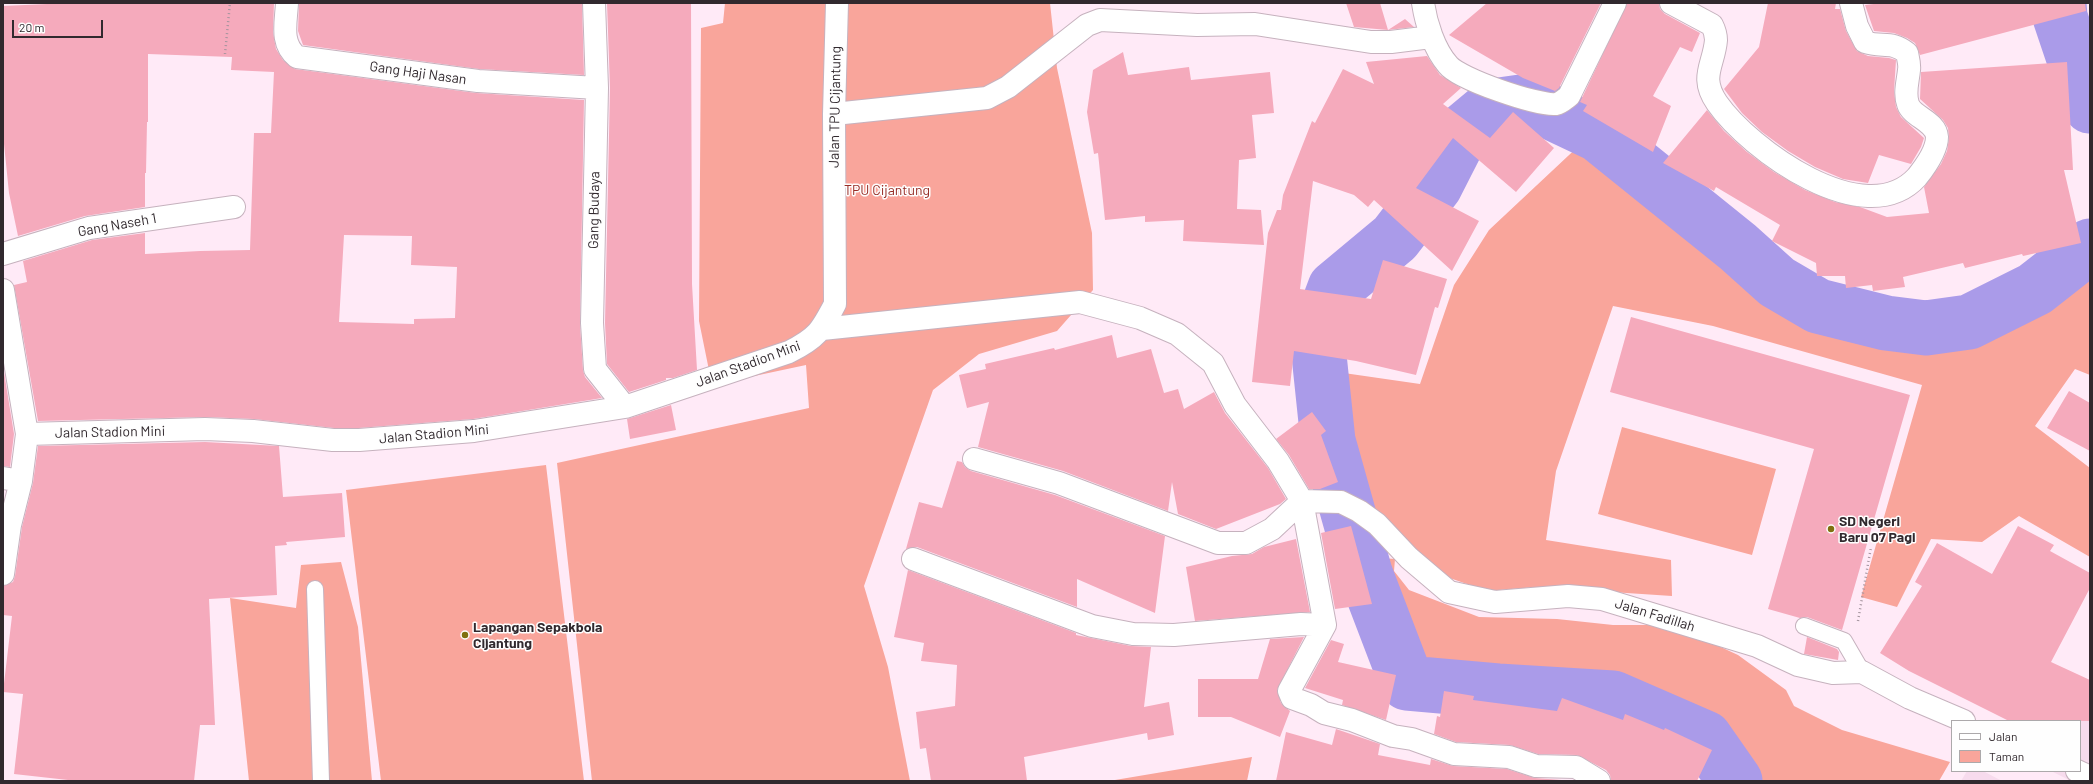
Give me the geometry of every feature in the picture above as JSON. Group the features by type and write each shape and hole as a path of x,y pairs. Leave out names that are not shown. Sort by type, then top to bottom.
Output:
{"street":[{"name":"Gang Haji Nasan","path":"287,3 285,41 289,51 297,57 478,81 597,88"},
{"name":"Gang Budaya","path":"594,3 597,88 592,323 595,369 625,407"},
{"name":"Jalan TPU Cijantung","path":"822,329 835,304 834,114 837,3"},
{"path":"1423,3 1425,19 1432,37 1448,65 1461,74 1490,87 1532,102 1555,104 1569,96 1615,3"},
{"path":"1671,3 1712,25 1716,39 1708,71 1710,90 1717,103 1732,121 1758,146 1817,183 1843,193 1880,195 1894,192 1914,180 1924,169 1935,146 1937,136 1935,130 1912,111 1907,103 1909,69 1907,53 1898,45 1873,45 1865,42 1851,3"},
{"path":"834,114 987,98 1008,87 1087,25 1100,20 1197,25 1255,24 1371,42 1391,42 1432,37"},
{"name":"Gang Naseh 1","path":"3,254 89,228 234,207"},
{"path":"3,290 27,434 12,480 10,526 3,574"},
{"path":"822,329 1080,302 1140,318 1177,334 1213,363 1235,405 1278,461 1302,501 1325,624 1289,691 1292,698 1311,705 1324,713 1352,720 1393,736 1412,739 1454,754 1509,757 1536,766 1576,766 1599,781"},
{"name":"Jalan Stadion Mini","path":"27,434 205,429 253,431 333,440 359,440 474,431 625,407 790,352 806,344 822,329"},
{"path":"974,459 1058,483 1218,543 1246,543 1272,529 1302,501"},
{"name":"Jalan Fadillah","path":"1302,501 1350,506 1377,524 1409,558 1449,592 1495,602 1568,596 1602,599 1757,646 1798,665 1833,673 1862,672"},
{"path":"913,559 1092,626 1133,634 1174,635 1301,624 1325,624"},
{"path":"1862,672 1910,698 1962,720"},
{"path":"2079,772 2090,777"}],"lane":[{"path":"315,589 321,781"},
{"path":"1804,626 1844,641 1862,672"}],"path":[{"path":"225,54 230,3"},
{"path":"1857,629 1871,547"}],"shaded area":[{"path":"2090,681 2090,781 2071,781 2053,772 2081,772 2080,720"},
{"path":"1966,772 1985,772 2002,781 1961,781"}],"green space":[{"name":"TPU Cijantung","path":"725,3 1050,3 1057,68 1092,233 1093,290 1057,331 979,354 933,390 864,586 888,667 910,781 592,781 557,463 809,408 806,365 712,385 699,321 701,28 723,23"},
{"path":"1584,141 1677,213 1759,286 1843,328 1928,338 2008,318 2090,262 2090,375 2075,369 2035,426 2090,468 2090,557 2019,516 1982,542 1931,539 1897,607 1861,597 1922,385 1713,326 1613,306 1556,471 1546,540 1671,560 1672,596 1536,587 1487,591 1441,575 1403,536 1356,505 1338,446 1330,371 1420,384 1454,285 1489,230"},
{"path":"1622,427 1776,469 1752,555 1598,514"},
{"name":"Lapangan Sepakbola Cijantung","path":"546,465 584,781 381,781 346,490"},
{"path":"1368,557 1395,559 1394,571 1409,590 1479,617 1557,619 1613,625 1656,625 1712,643 1738,655 1786,690 1794,706 1842,730 1950,762 1939,781 1753,781 1724,739 1705,720 1656,699 1642,688 1608,677 1521,670 1477,673 1427,666 1392,608"},
{"path":"341,562 358,627 372,781 249,781 230,598 296,608 301,565"},
{"path":"1252,757 1247,781 1109,781"}],"building":[{"path":"69,3 274,3 273,32 276,49 283,60 295,69 476,93 584,100 580,324 583,370 585,377 602,398 473,419 359,428 334,428 254,419 206,417 38,421 14,285 27,282 23,261 92,240 145,233 145,254 250,250 254,133 271,133 274,72 231,70 232,57 148,54 148,122 145,207 85,216 18,236 9,193 3,134 3,6","holes":["344,235 412,236 411,265 457,267 455,318 414,319 414,324 339,322"]},
{"path":"299,3 582,3 584,75 479,69 303,45 298,31"},
{"path":"607,3 691,3 692,284 697,370 673,378 666,378 666,380 629,392 607,364 605,323 610,88"},
{"path":"1346,3 1380,3 1388,30 1354,27"},
{"path":"1487,3 1601,3 1559,88 1555,91 1523,78 1449,35"},
{"path":"1627,3 1659,3 1660,9 1665,14 1700,33 1692,52 1680,47 1653,96 1671,106 1653,152 1583,111 1587,105 1580,102"},
{"path":"1768,3 1836,3 1835,9 1840,9 1846,31 1857,51 1868,56 1896,60 1894,91 1896,107 1901,117 1924,138 1921,147 1911,164 1879,155 1868,183 1843,179 1815,167 1788,151 1762,132 1742,113 1724,89 1759,47"},
{"path":"1882,3 2085,3 2086,11 1920,55 1915,43 1907,38 1894,33 1874,31 1865,5"},
{"path":"1405,19 1414,27 1388,30"},
{"path":"1123,52 1128,75 1189,67 1191,80 1270,72 1274,113 1252,115 1256,158 1239,160 1237,209 1261,210 1264,245 1183,241 1184,220 1145,222 1145,216 1105,220 1098,153 1094,154 1087,112 1093,70"},
{"path":"1427,56 1440,75 1461,88 1443,104 1490,138 1513,112 1554,148 1516,192 1453,138 1416,188 1479,221 1452,271 1374,200 1368,207 1354,195 1313,181 1300,289 1371,299 1383,260 1447,279 1438,308 1435,307 1416,375 1356,361 1294,351 1290,386 1252,382 1268,233 1277,210 1281,210 1283,195 1312,121 1315,123 1343,69 1374,84 1366,62"},
{"path":"2067,62 2073,170 2064,170 2081,243 2023,256 2022,254 1965,268 1963,263 1903,277 1905,287 1873,291 1872,285 1846,288 1845,276 1817,276 1816,263 1772,241 1780,225 1716,187 1714,191 1663,163 1707,110 1724,131 1747,152 1774,172 1805,190 1835,202 1860,207 1887,217 1929,213 1924,187 1941,164 1947,151 1949,138 1948,128 1943,120 1920,99 1921,72"},
{"name":"SD Negeri Baru 07 Pagi","path":"1631,317 1910,395 1842,630 1807,617 1800,618 1768,609 1814,449 1610,392"},
{"path":"1112,335 1117,358 1151,349 1164,393 1178,389 1184,409 1214,392 1225,413 1268,468 1286,499 1280,504 1216,529 1178,514 1172,482 1168,511 1063,471 978,447 989,402 967,408 959,375 986,369 985,364 1054,348 1055,350"},
{"path":"3,366 14,434 10,467 3,466"},
{"path":"2069,391 2090,403 2090,451 2047,428"},
{"path":"671,405 676,430 630,439 627,419"},
{"path":"1312,412 1326,431 1321,435 1338,482 1320,489 1309,489 1289,455 1276,439"},
{"path":"205,442 279,446 283,497 342,493 345,537 286,542 287,545 275,546 277,595 209,599 215,725 200,725 194,781 77,781 14,774 23,694 3,692 12,616 3,615 3,586 13,582 15,576 22,527 33,483 38,446"},
{"path":"957,461 962,462 965,467 971,471 1055,495 1165,536 1155,613 1077,579 1077,607 917,547 906,549 919,502 942,508"},
{"path":"1351,526 1372,604 1335,609 1321,533"},
{"path":"2018,526 2054,545 2050,551 2090,573 2090,588 2051,662 2090,680 2090,721 2007,720 1909,671 1880,653 1922,586 1915,582 1937,543 1992,574"},
{"path":"1296,539 1310,612 1195,621 1186,567 1232,556 1252,554 1264,547"},
{"path":"908,570 1076,633 1076,635 1131,646 1151,647 1144,707 1169,702 1174,735 1148,740 1147,733 1024,757 1027,781 931,781 926,748 920,749 916,712 955,706 957,665 921,661 924,643 894,637"},
{"path":"1304,637 1277,690 1281,703 1290,711 1280,737 1231,717 1198,717 1198,679 1258,679 1270,639"},
{"path":"1807,637 1837,649 1839,652 1838,660 1804,654"},
{"path":"1331,640 1344,644 1338,662 1396,675 1386,720 1342,705 1343,700 1305,688"},
{"path":"1444,691 1474,696 1473,700 1557,711 1562,698 1623,720 1625,714 1664,730 1665,728 1712,750 1697,781 1611,781 1610,775 1606,770 1577,755 1538,754 1510,745 1456,742 1434,734 1437,716 1440,717"},
{"path":"1336,729 1380,744 1378,755 1430,765 1431,759 1453,766 1507,769 1535,778 1575,781 1276,781 1286,732 1332,745"}],"waterway":[{"path":"2059,3 2060,17 2090,106"},
{"path":"1735,781 1705,738 1613,698 1498,691 1407,683 1365,573 1328,441 1317,336 1335,288 1395,238 1435,186 1463,131 1493,106 1521,102 1544,109 1599,135 1738,247 1777,282 1818,306 1886,323 1926,328 1969,322 2035,289 2090,246"}],"place":[{"name":"SD Negeri Baru 07 Pagi","path":"1831,529"},
{"name":"Lapangan Sepakbola Cijantung","path":"465,635"}]}
